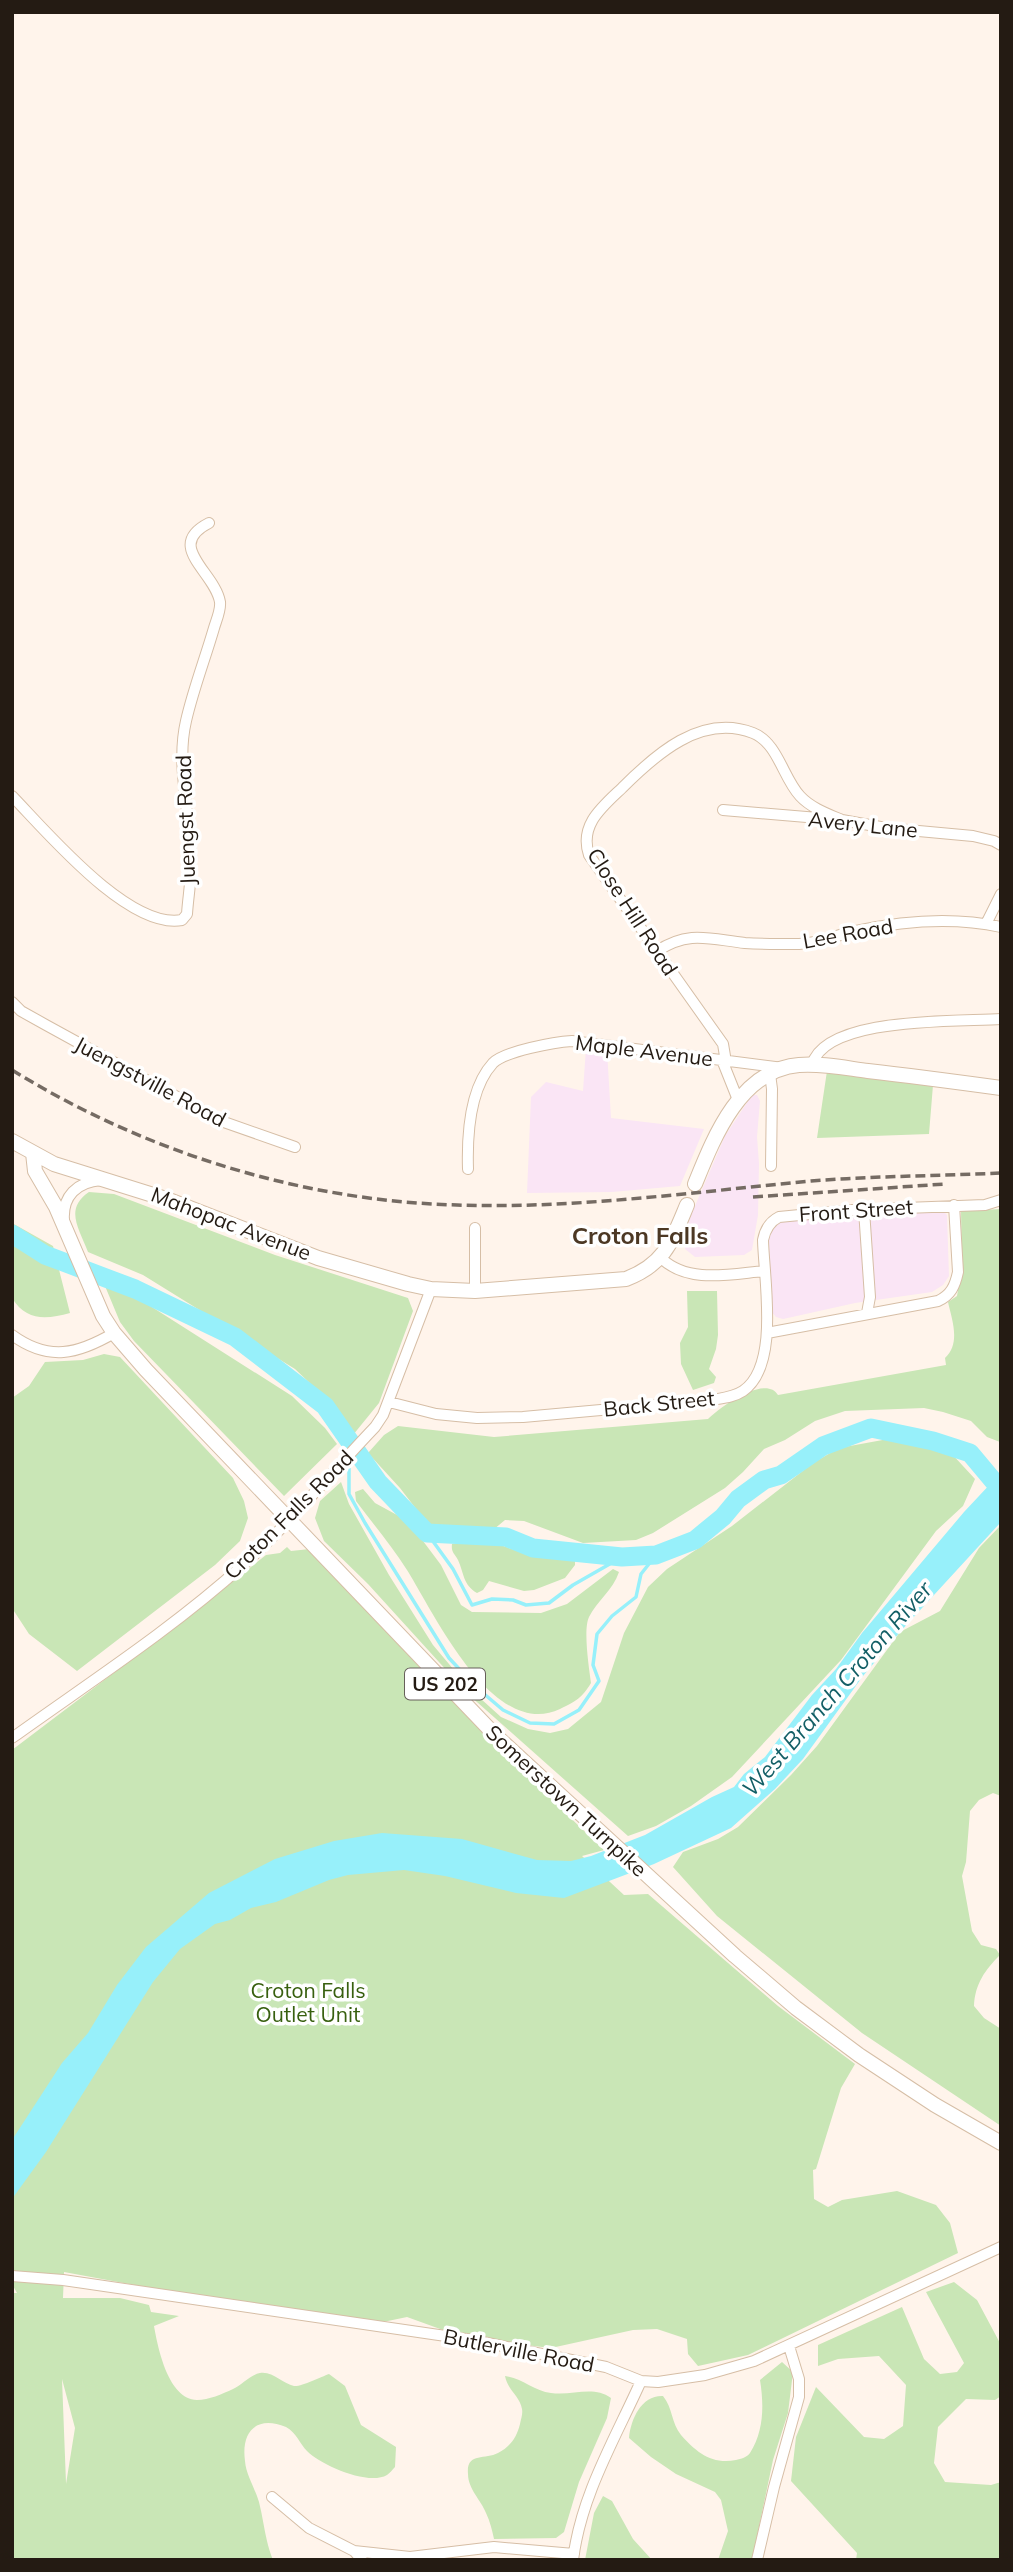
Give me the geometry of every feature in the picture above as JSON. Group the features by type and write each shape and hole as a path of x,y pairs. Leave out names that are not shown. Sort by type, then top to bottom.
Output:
{"main road":[{"path":"695,1184 718,1131 738,1100 776,1071 812,1065 1001,1088"},
{"name":"Mahopac Avenue","path":"12,1141 54,1164 169,1200 318,1258 431,1289 475,1292"},
{"name":"Somerstown Turnpike","path":"33,1153 35,1171 48,1191 86,1281 114,1333 146,1370 485,1726 755,1974 828,2032 895,2079 1001,2143"},
{"path":"475,1292 626,1279 651,1268 661,1258 687,1205"}],"street":[{"name":"Juengst Road","path":"12,796 115,897 151,917 175,922 182,920 187,914 191,865 183,761 185,723 220,604 212,581 195,561 191,551 191,537 197,529 209,523"},
{"name":"Close Hill Road","path":"738,1100 722,1060 723,1044 589,855 586,837 588,827 600,808 664,748 691,735 725,729 754,733 766,742 801,797 825,813 842,820"},
{"name":"Avery Lane","path":"723,810 842,820 886,828 973,836 1001,845"},
{"path":"986,924 1001,894"},
{"name":"Lee Road","path":"657,951 670,943 695,936 763,944 801,944 829,940 857,930 915,923 986,924 1001,927"},
{"name":"Juengstville Road","path":"12,1002 21,1011 46,1026 221,1121 295,1147"},
{"path":"812,1065 819,1049 856,1031 898,1024 1001,1019"},
{"name":"Maple Avenue","path":"468,1169 468,1137 474,1104 484,1077 500,1058 554,1043 572,1041 722,1060 776,1071"},
{"path":"771,1166 772,1089 776,1071"},
{"path":"66,1231 64,1205 73,1190 82,1184 105,1180"},
{"name":"Front Street","path":"764,1272 765,1231 773,1220 779,1217 985,1205 1001,1200"},
{"path":"766,1333 939,1301 952,1291 958,1272 954,1205"},
{"path":"864,1210 870,1297 867,1313"},
{"path":"475,1228 475,1292"},
{"path":"661,1258 676,1270 685,1273 735,1276 764,1272"},
{"name":"Back Street","path":"389,1402 436,1414 502,1418 726,1398 746,1390 764,1358 764,1272"},
{"name":"Croton Falls Road","path":"12,1738 179,1617 243,1565 376,1427 389,1402 431,1289"},
{"path":"12,1335 40,1350 69,1352 93,1345 114,1333"},
{"name":"Butlerville Road","path":"12,2276 63,2280 473,2340 606,2367 641,2381 671,2381 705,2375 754,2361 1001,2247"},
{"path":"757,2560 799,2398 799,2379 789,2346"},
{"path":"272,2497 309,2528 358,2556 409,2558 494,2547 574,2557 581,2519 595,2481 641,2381"}],"shaded area":[{"path":"586,1048 607,1050 611,1118 704,1129 680,1186 612,1192 527,1193 531,1097 546,1082 583,1091"},
{"path":"752,1095 757,1095 760,1101 757,1137 758,1215 752,1250 744,1255 695,1257 685,1249 684,1235 725,1136"},
{"path":"940,1208 947,1215 949,1276 943,1285 932,1292 855,1303 783,1319 776,1317 771,1311 766,1234 782,1218 846,1212 852,1217 869,1216 870,1212"}],"green space":[{"path":"827,1071 933,1085 929,1134 817,1138"},
{"path":"89,1192 114,1194 275,1255 408,1298 413,1311 379,1403 353,1435 339,1411 295,1369 143,1275 88,1252 75,1212 81,1198"},
{"path":"1001,1209 1000,1442 987,1437 971,1421 924,1408 845,1411 815,1421 785,1440 764,1449 725,1488 653,1533 636,1540 583,1543 524,1521 505,1520 493,1530 430,1527 368,1453 384,1435 398,1426 494,1437 708,1419 722,1407 754,1390 764,1388 778,1395 946,1365 945,1358 954,1338 948,1302 957,1296 962,1267 961,1211"},
{"path":"12,1223 53,1246 70,1313 38,1317 24,1311 12,1298"},
{"path":"100,1274 292,1396 325,1428 337,1444 284,1496 134,1341 120,1322"},
{"path":"687,1291 717,1291 718,1335 709,1369 716,1377 714,1383 693,1390 681,1364 680,1343 688,1327"},
{"path":"104,1354 120,1357 233,1478 244,1501 248,1518 240,1541 215,1565 77,1671 29,1634 12,1608 12,1398 29,1386 45,1362 83,1360"},
{"path":"888,1439 925,1444 951,1453 975,1479 963,1506 936,1531 841,1660 732,1777 691,1806 656,1826 628,1836 469,1695 368,1584 324,1541 315,1518 320,1501 341,1482 349,1504 389,1575 433,1645 470,1689 501,1717 528,1729 550,1733 568,1729 601,1702 624,1633 648,1587 667,1569 732,1526 813,1463 839,1448"},
{"path":"363,1489 375,1503 408,1521 441,1565 461,1605 472,1612 541,1613 567,1604 613,1569 619,1572 587,1623 586,1640 591,1683 581,1696 560,1709 535,1714 512,1707 489,1690 468,1668 401,1561 356,1501 355,1492"},
{"path":"1001,1525 1001,1796 993,1793 979,1800 970,1811 966,1862 962,1876 972,1931 981,1945 996,1949 1000,1955 982,1978 976,1991 974,2006 984,2018 1001,2029 1001,2126 862,2033 717,1916 673,1867 683,1852 718,1839 738,1827 791,1775 817,1746 900,1632 940,1611 979,1548"},
{"path":"491,1542 533,1556 548,1555 575,1561 575,1565 565,1578 534,1590 524,1591 489,1581 483,1590 477,1593 466,1582 452,1549 452,1544"},
{"name":"Croton Falls Outlet Unit","path":"287,1547 291,1551 310,1549 454,1702 604,1850 582,1856 624,1895 648,1894 778,2006 855,2064 841,2088 816,2169 813,2170 814,2199 828,2207 842,2200 897,2191 936,2205 950,2223 958,2253 748,2355 698,2366 688,2354 687,2339 657,2329 633,2330 551,2348 465,2338 407,2317 383,2322 167,2291 64,2272 63,2298 120,2298 149,2305 151,2312 179,2316 154,2326 166,2371 179,2391 187,2397 206,2399 233,2389 260,2373 269,2374 294,2386 329,2374 345,2386 361,2425 396,2447 395,2467 379,2478 357,2476 333,2468 314,2457 286,2427 266,2423 248,2434 244,2451 247,2471 259,2502 273,2560 12,2560 12,2293 17,2293 12,2284 12,1750 266,1555 280,1553","holes":["62,2379 75,2428 66,2484"]},
{"path":"954,2282 977,2300 1001,2345 1001,2396 995,2400 966,2399 938,2427 934,2463 945,2482 991,2485 1001,2482 1001,2560 856,2560 857,2553 791,2481 796,2437 816,2387 864,2437 884,2439 903,2426 906,2385 879,2356 838,2359 818,2366 818,2345 902,2307 924,2359 940,2374 957,2372 964,2363 926,2292"},
{"path":"782,2362 793,2372 788,2413 773,2460 752,2560 718,2560 728,2531 721,2500 715,2492 676,2474 629,2438 632,2423 639,2409 649,2399 663,2396 678,2430 699,2452 719,2461 744,2458 755,2445 760,2427 760,2380"},
{"path":"505,2376 545,2392 597,2392 611,2398 607,2418 579,2482 564,2532 556,2538 494,2539 484,2508 470,2485 470,2462 502,2451 519,2429 522,2409"},
{"path":"603,2496 612,2501 633,2539 652,2560 585,2560 594,2513"}],"water":[{"name":"West Branch Croton River","path":"1001,1477 1001,1522 863,1676 803,1759 775,1789 731,1828 654,1864 564,1898 516,1893 445,1876 404,1870 348,1875 329,1880 215,1924 180,1949 153,1982 46,2152 12,2199 12,2140 62,2063 88,2033 117,1985 146,1947 209,1893 275,1859 334,1841 382,1833 462,1839 537,1860 571,1861 645,1835 734,1787 744,1774 765,1757 862,1633 964,1512 993,1481"}],"waterway":[{"path":"12,1234 45,1255 135,1289 235,1337 325,1406 378,1482 427,1533 506,1537 533,1548 622,1557 656,1555 695,1540 723,1517 738,1499 764,1480 781,1475 823,1446 871,1428 933,1441 970,1453 1001,1490"},
{"path":"348,1438 349,1449"},
{"path":"349,1461 349,1494 449,1658 476,1687 503,1710 530,1723 554,1724 579,1710 599,1681 593,1665 597,1634 612,1616 636,1597 641,1574 656,1555"},
{"path":"427,1533 453,1569 472,1605 492,1599 513,1600 526,1605 549,1603 573,1585 622,1557"}],"railway":[{"path":"12,1070 116,1125 170,1148 226,1167 340,1194 399,1201 502,1206 546,1204 634,1199 835,1179 1001,1173"},
{"path":"753,1197 945,1184"}],"district":[{"name":"Croton Falls","path":"640,1236"}]}
